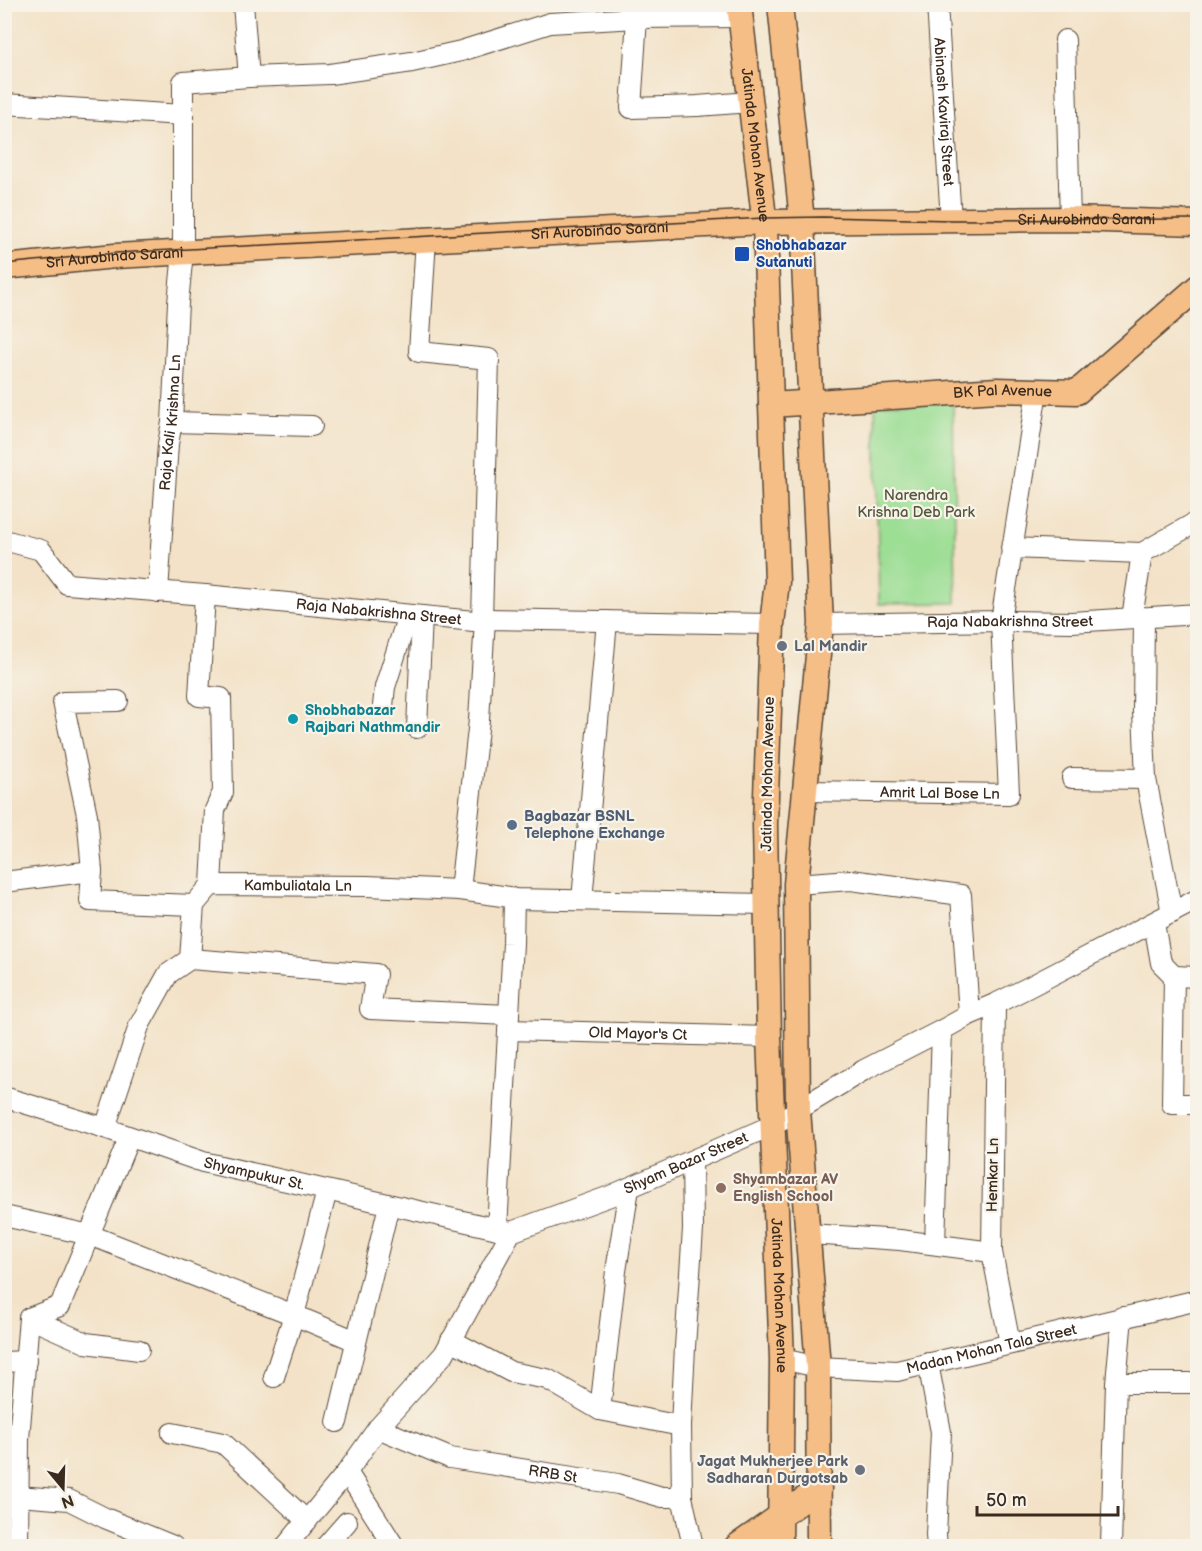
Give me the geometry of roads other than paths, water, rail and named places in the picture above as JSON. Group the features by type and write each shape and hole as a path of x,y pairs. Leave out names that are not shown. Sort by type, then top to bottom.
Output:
{"main road":[{"path":"780,4 802,221 822,624 796,884 798,1110 819,1367 819,1546"},
{"name":"Jatinda Mohan Avenue","path":"740,11 764,222 777,582 772,624 765,825 769,1037 782,1359 779,1546"},
{"name":"Sri Aurobindo Sarani","path":"4,267 115,256 764,222 1070,219 1197,223"},
{"name":"BK Pal Avenue","path":"771,405 997,390 1077,392 1197,287"},
{"path":"737,1546 819,1489"},
{"path":"779,1546 819,1521"}],"street":[{"path":"243,4 249,77 330,74 412,62 461,51 550,23 636,11 740,11"},
{"name":"Abinash Kaviraj Street","path":"937,4 951,220"},
{"path":"636,11 631,108 751,102"},
{"path":"1065,40 1070,219"},
{"name":"Raja Kali Krishna Ln","path":"158,592 183,252 183,82 249,77"},
{"path":"4,104 183,115"},
{"path":"426,239 419,352 489,359 484,619 479,720 460,890"},
{"path":"1001,621 1037,391"},
{"path":"172,422 312,426"},
{"path":"1011,548 1142,553 1197,521"},
{"name":"Raja Nabakrishna Street","path":"4,540 41,550 68,584 474,621 484,619 772,624"},
{"path":"1142,553 1138,618 1146,779 1172,913"},
{"path":"105,1128 139,1026 168,974 190,958 194,905 211,885 216,810 223,792 221,698 199,696 205,596"},
{"name":"Raja Nabakrishna Street","path":"822,624 1072,622 1197,614"},
{"path":"383,706 385,687 415,615"},
{"path":"415,615 417,728"},
{"path":"582,900 607,621"},
{"name":"Amrit Lal Bose Ln","path":"805,791 1010,794 1001,621"},
{"path":"118,701 63,702 87,815 92,871 90,902 194,905"},
{"path":"1072,778 1146,779"},
{"path":"4,882 92,871"},
{"path":"796,884 851,880 961,895 969,1015"},
{"name":"Kambuliatala Ln","path":"211,885 367,886 460,890 514,899 767,904"},
{"path":"286,1546 347,1472 378,1428 444,1354 504,1230 508,1023 514,899"},
{"name":"Shyam Bazar Street","path":"504,1230 610,1197 773,1125 864,1070 1197,899"},
{"path":"1154,923 1161,963 1174,976 1197,977"},
{"name":"Old Mayor's Ct","path":"190,958 376,974 370,1009 508,1023 769,1037"},
{"path":"1174,976 1172,1104 1197,1104"},
{"name":"Hemkar Ln","path":"995,1004 992,1252 1010,1344"},
{"path":"934,1244 942,1030"},
{"name":"Shyampukur St.","path":"4,1097 105,1128 203,1162 504,1230"},
{"path":"30,1318 60,1306 129,1138"},
{"path":"692,1161 693,1229 681,1426 682,1497 693,1546"},
{"path":"600,1410 616,1271 629,1188"},
{"path":"274,1377 294,1315 327,1191"},
{"path":"337,1422 389,1205"},
{"path":"4,1216 90,1235 356,1341"},
{"path":"809,1234 900,1240 992,1252"},
{"name":"Madan Mohan Tala Street","path":"782,1359 819,1367 897,1371 1197,1300"},
{"path":"1110,1546 1116,1383 1122,1317"},
{"path":"30,1318 86,1343 139,1350"},
{"path":"18,1546 19,1439 30,1318"},
{"path":"451,1340 511,1372 547,1379 600,1410 681,1426"},
{"path":"4,1362 26,1362"},
{"path":"928,1363 941,1432 937,1546"},
{"path":"1116,1383 1197,1383"},
{"name":"RRB St","path":"378,1428 450,1458 618,1484 662,1497 682,1497"},
{"path":"172,1433 223,1443 307,1521"},
{"path":"347,1472 394,1546"},
{"path":"18,1496 69,1500 105,1518 173,1546"},
{"path":"326,1546 347,1522"}],"tram line":[{"path":"4,264 116,253 764,218 1198,219"}],"place":[{"name":"Shobhabazar Sutanuti","path":"742,254"},
{"name":"Lal Mandir","path":"782,646"},
{"name":"Shobhabazar Rajbari Nathmandir","path":"293,719"},
{"name":"Bagbazar BSNL Telephone Exchange","path":"512,825"},
{"name":"Shyambazar AV English School","path":"721,1188"},
{"name":"Jagat Mukherjee Park Sadharan Durgotsab","path":"860,1470"}],"park label":[{"name":"Narendra Krishna Deb Park","path":"916,504"}]}
